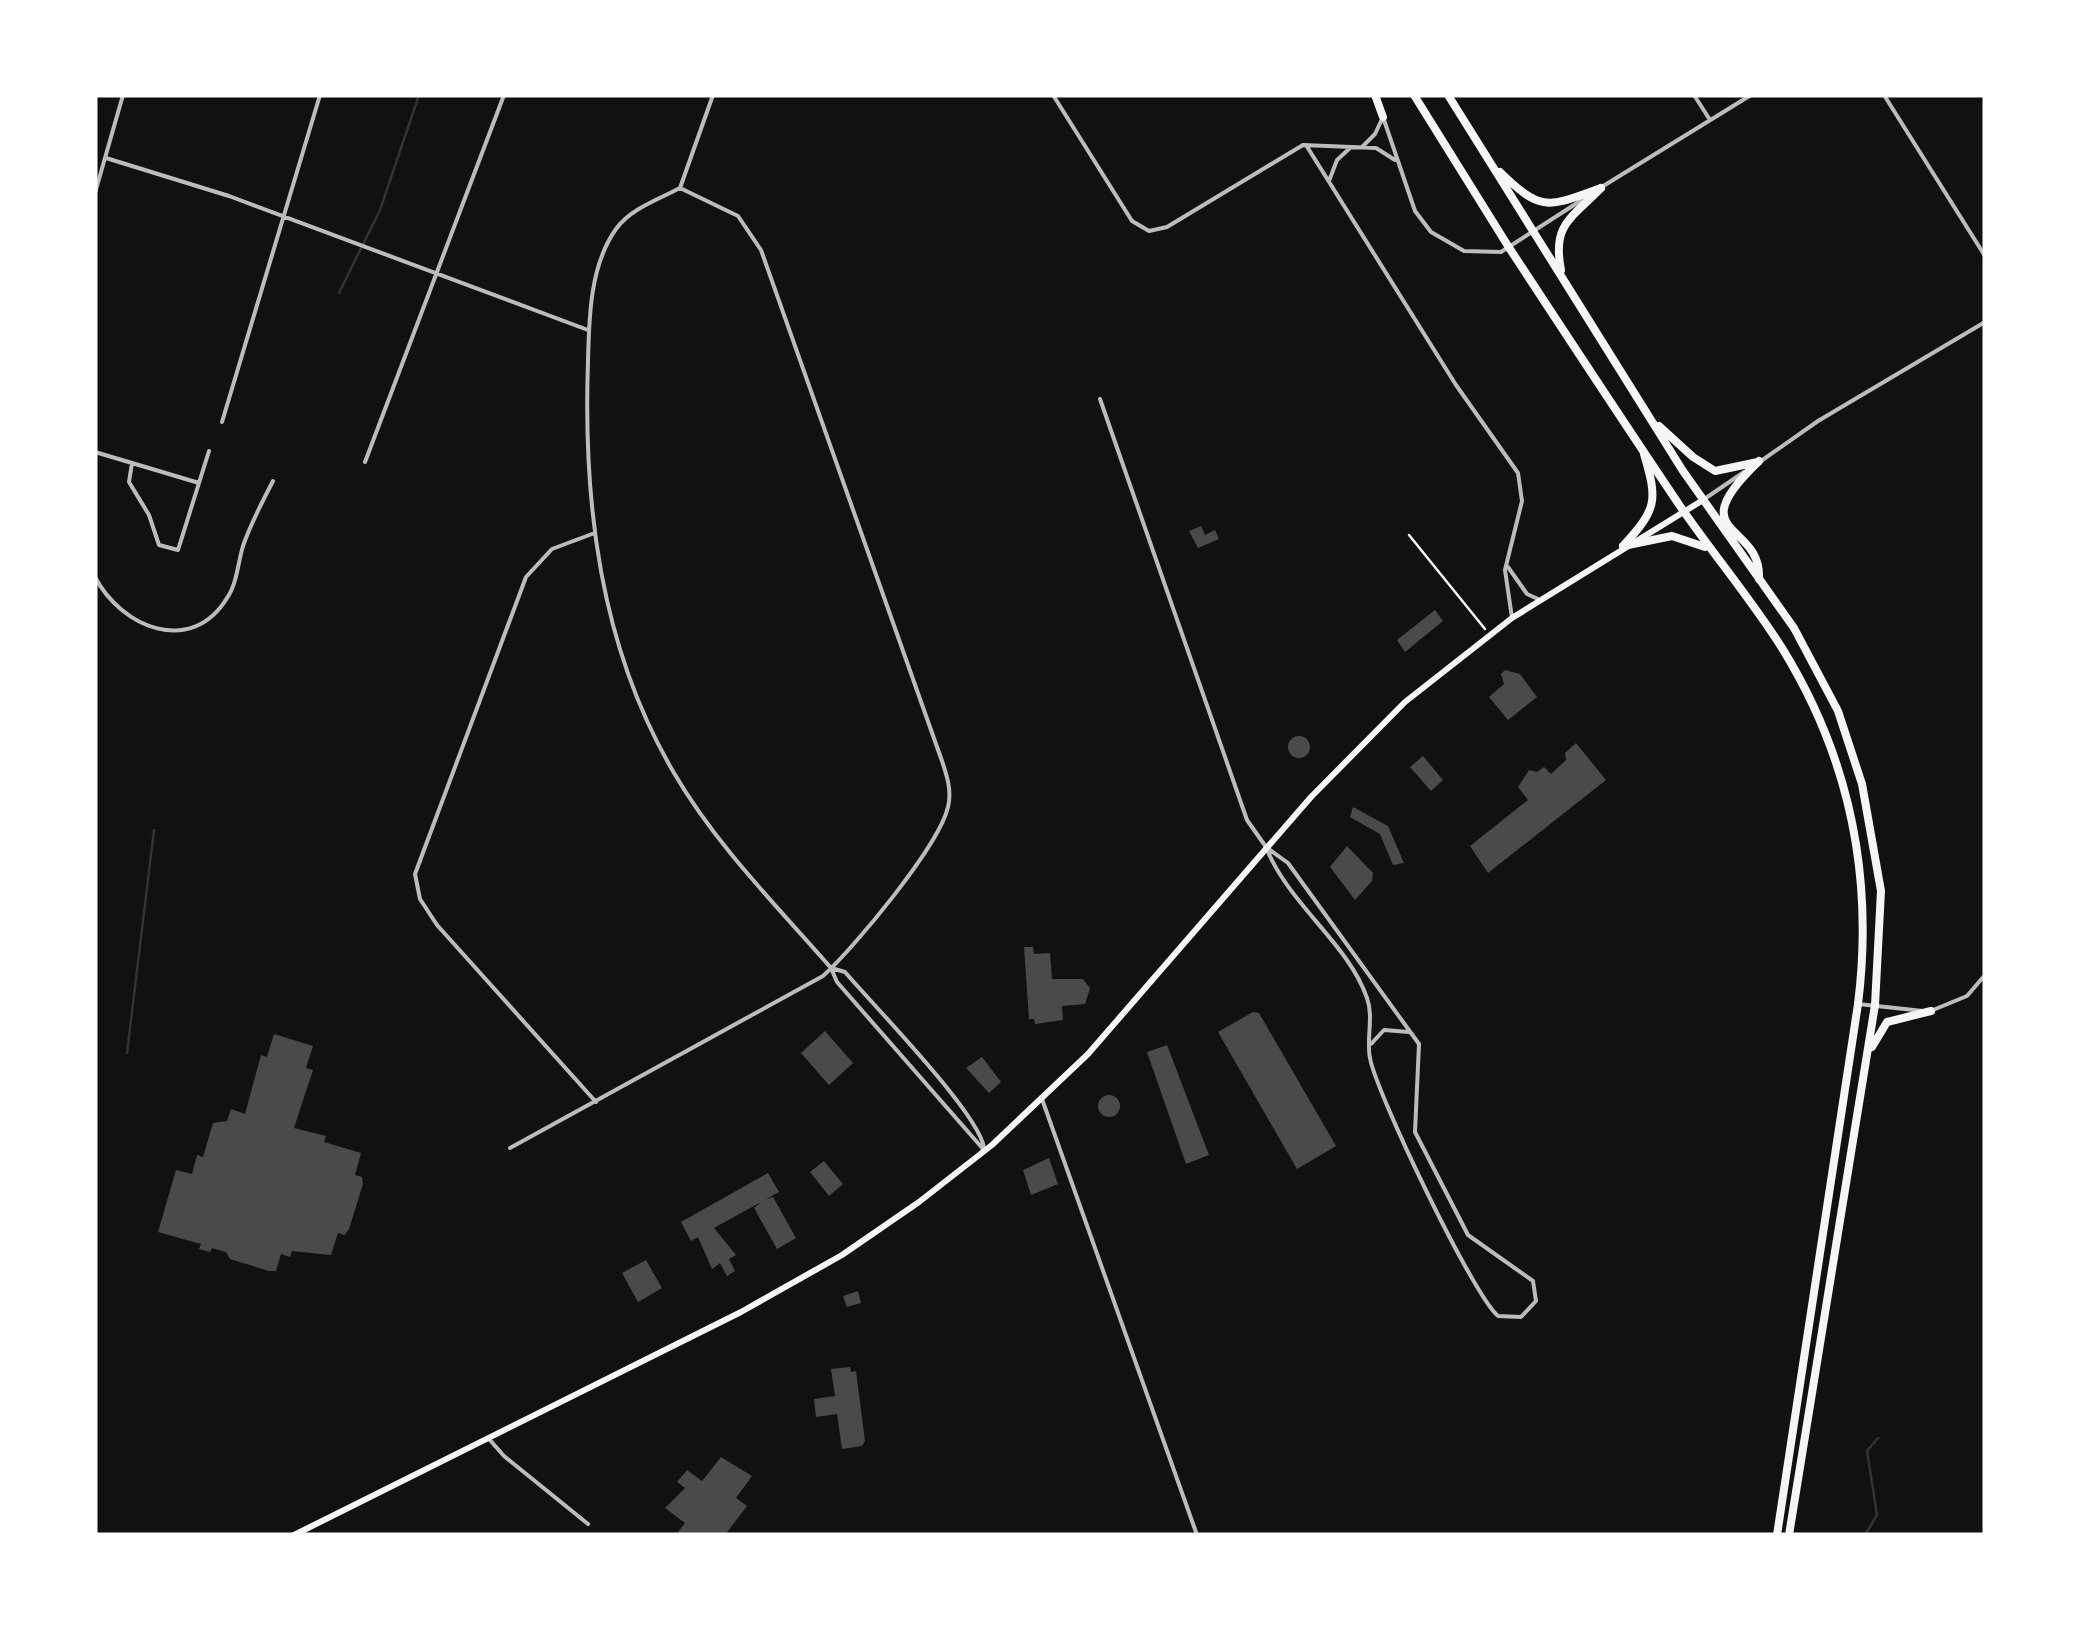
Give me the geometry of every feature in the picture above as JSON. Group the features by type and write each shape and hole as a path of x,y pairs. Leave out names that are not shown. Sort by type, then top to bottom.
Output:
{"highway":[{"path":"1375,95 1383,117"},
{"path":"1414,95 1508,246 1682,509 1773,634 1807,694 1854,823 1864,877 1866,937 1777,1535"},
{"path":"1448,95 1649,416 1826,685 1862,784 1881,891 1875,1006 1789,1535"},
{"path":"1492,164 1538,204 1556,204 1601,188"},
{"path":"1563,279 1558,234 1601,188"},
{"path":"1649,416 1692,458 1715,471 1760,462"},
{"path":"1624,546 1648,518 1654,502 1641,444"},
{"path":"1758,578 1759,567 1724,517 1723,506 1727,493 1760,462"},
{"path":"1624,546 1680,536 1701,543 1723,564"},
{"path":"1868,1056 1887,1022 1931,1011"}],"main road":[{"path":"294,1535 820,1268 897,1218 985,1150 1042,1099 1136,1000 1266,847 1367,738 1489,634 1682,509 1703,500"}],"street":[{"path":"95,193 124,95"},
{"path":"222,422 320,95"},
{"path":"365,462 504,95"},
{"path":"713,95 680,188 627,218 614,231 599,266 588,330 586,464 592,534 638,698 669,764 724,845 832,968 837,982 985,1150"},
{"path":"1053,95 1132,221 1149,231 1167,227 1306,145 1362,146 1385,151 1398,164"},
{"path":"1694,95 1710,120"},
{"path":"1383,117 1415,211 1440,239 1482,255 1508,246 1751,95"},
{"path":"1884,95 1985,256"},
{"path":"1362,146 1376,134 1383,117"},
{"path":"1306,145 1456,385 1518,474 1522,501 1506,562 1512,618"},
{"path":"1329,181 1337,160 1350,148"},
{"path":"106,158 283,216 588,330"},
{"path":"510,1148 832,968 936,834 949,805 948,782 756,240 730,211 680,188"},
{"path":"1703,500 1818,421 1985,322"},
{"path":"1100,399 1244,812 1276,872 1366,996 1369,1050 1404,1144 1488,1306 1502,1318 1521,1318 1534,1305 1533,1281 1470,1238 1415,1132 1422,1055 1413,1034 1288,863 1266,847"},
{"path":"132,463 129,482 152,521 158,544 178,550 209,450"},
{"path":"95,452 199,483"},
{"path":"95,576 120,611 146,626 173,631 198,623 228,598 246,536 273,482"},
{"path":"592,534 552,549 526,577 421,849 416,874 417,890 430,917 596,1102"},
{"path":"1506,562 1527,594 1540,600"},
{"path":"832,968 845,972 982,1133 985,1150"},
{"path":"1858,1004 1931,1011 1967,996 1985,975"},
{"path":"1369,1050 1384,1030 1400,1028 1413,1034"},
{"path":"1042,1099 1196,1535"},
{"path":"488,1438 588,1524"}],"path":[{"path":"1409,535 1489,634"}],"building":[{"path":"1201,526 1205,535 1215,530 1219,539 1198,548 1189,531"},
{"path":"1435,610 1443,621 1405,652 1397,640"},
{"path":"1505,670 1520,674 1537,697 1508,720 1489,697 1504,684 1501,674"},
{"path":"1299,736 1307,739 1307,755 1299,758 1291,755 1288,747 1291,739"},
{"path":"1576,743 1606,780 1488,873 1470,846 1528,800 1518,787 1529,770 1537,772 1544,767 1551,774"},
{"path":"1423,756 1443,780 1431,791 1410,767"},
{"path":"1353,807 1388,826 1404,863 1393,865 1380,834 1350,817"},
{"path":"1347,846 1373,873 1372,881 1355,900 1330,867"},
{"path":"1024,947 1033,947 1034,954 1050,953 1052,979 1083,979 1090,988 1085,1004 1062,1006 1063,1020 1035,1024 1034,1019 1029,1019"},
{"path":"1253,1012 1259,1013 1336,1146 1297,1169 1218,1032"},
{"path":"825,1031 853,1063 829,1085 801,1053"},
{"path":"274,1034 313,1046 306,1068 313,1070 294,1128 326,1136 324,1142 361,1153 355,1175 362,1177 363,1184 349,1229 345,1235 338,1233 331,1255 292,1251 290,1257 281,1254 276,1271 269,1271 230,1259 226,1252 199,1249 201,1244 158,1232 176,1170 192,1174 197,1155 203,1157 213,1123 227,1121 231,1109 245,1114 261,1055 267,1057"},
{"path":"1167,1045 1209,1155 1186,1164 1147,1052"},
{"path":"982,1057 1001,1082 989,1093 966,1068"},
{"path":"1109,1095 1117,1098 1117,1114 1109,1117 1101,1114 1098,1106 1101,1098"},
{"path":"1049,1158 1058,1184 1031,1195 1023,1170"},
{"path":"824,1161 843,1184 829,1196 810,1172"},
{"path":"768,1173 779,1192 766,1199 773,1197 796,1238 777,1249 754,1208 761,1202 714,1228 736,1255 729,1259 735,1271 727,1276 720,1263 712,1269 698,1237 691,1241 681,1222"},
{"path":"646,1260 662,1288 638,1302 622,1273"},
{"path":"858,1291 861,1303 847,1307 843,1296"},
{"path":"850,1367 851,1372 856,1371 865,1441 862,1446 842,1449 837,1414 816,1417 814,1399 835,1396 831,1369"},
{"path":"721,1457 752,1476 736,1498 747,1506 725,1535 681,1535 678,1532 685,1523 665,1508 685,1488 677,1482 687,1470 702,1481"}],"waterway":[{"path":"339,293 380,210 419,95"},
{"path":"127,1053 154,830"},
{"path":"1865,1535 1877,1515 1867,1451 1878,1438"}]}
